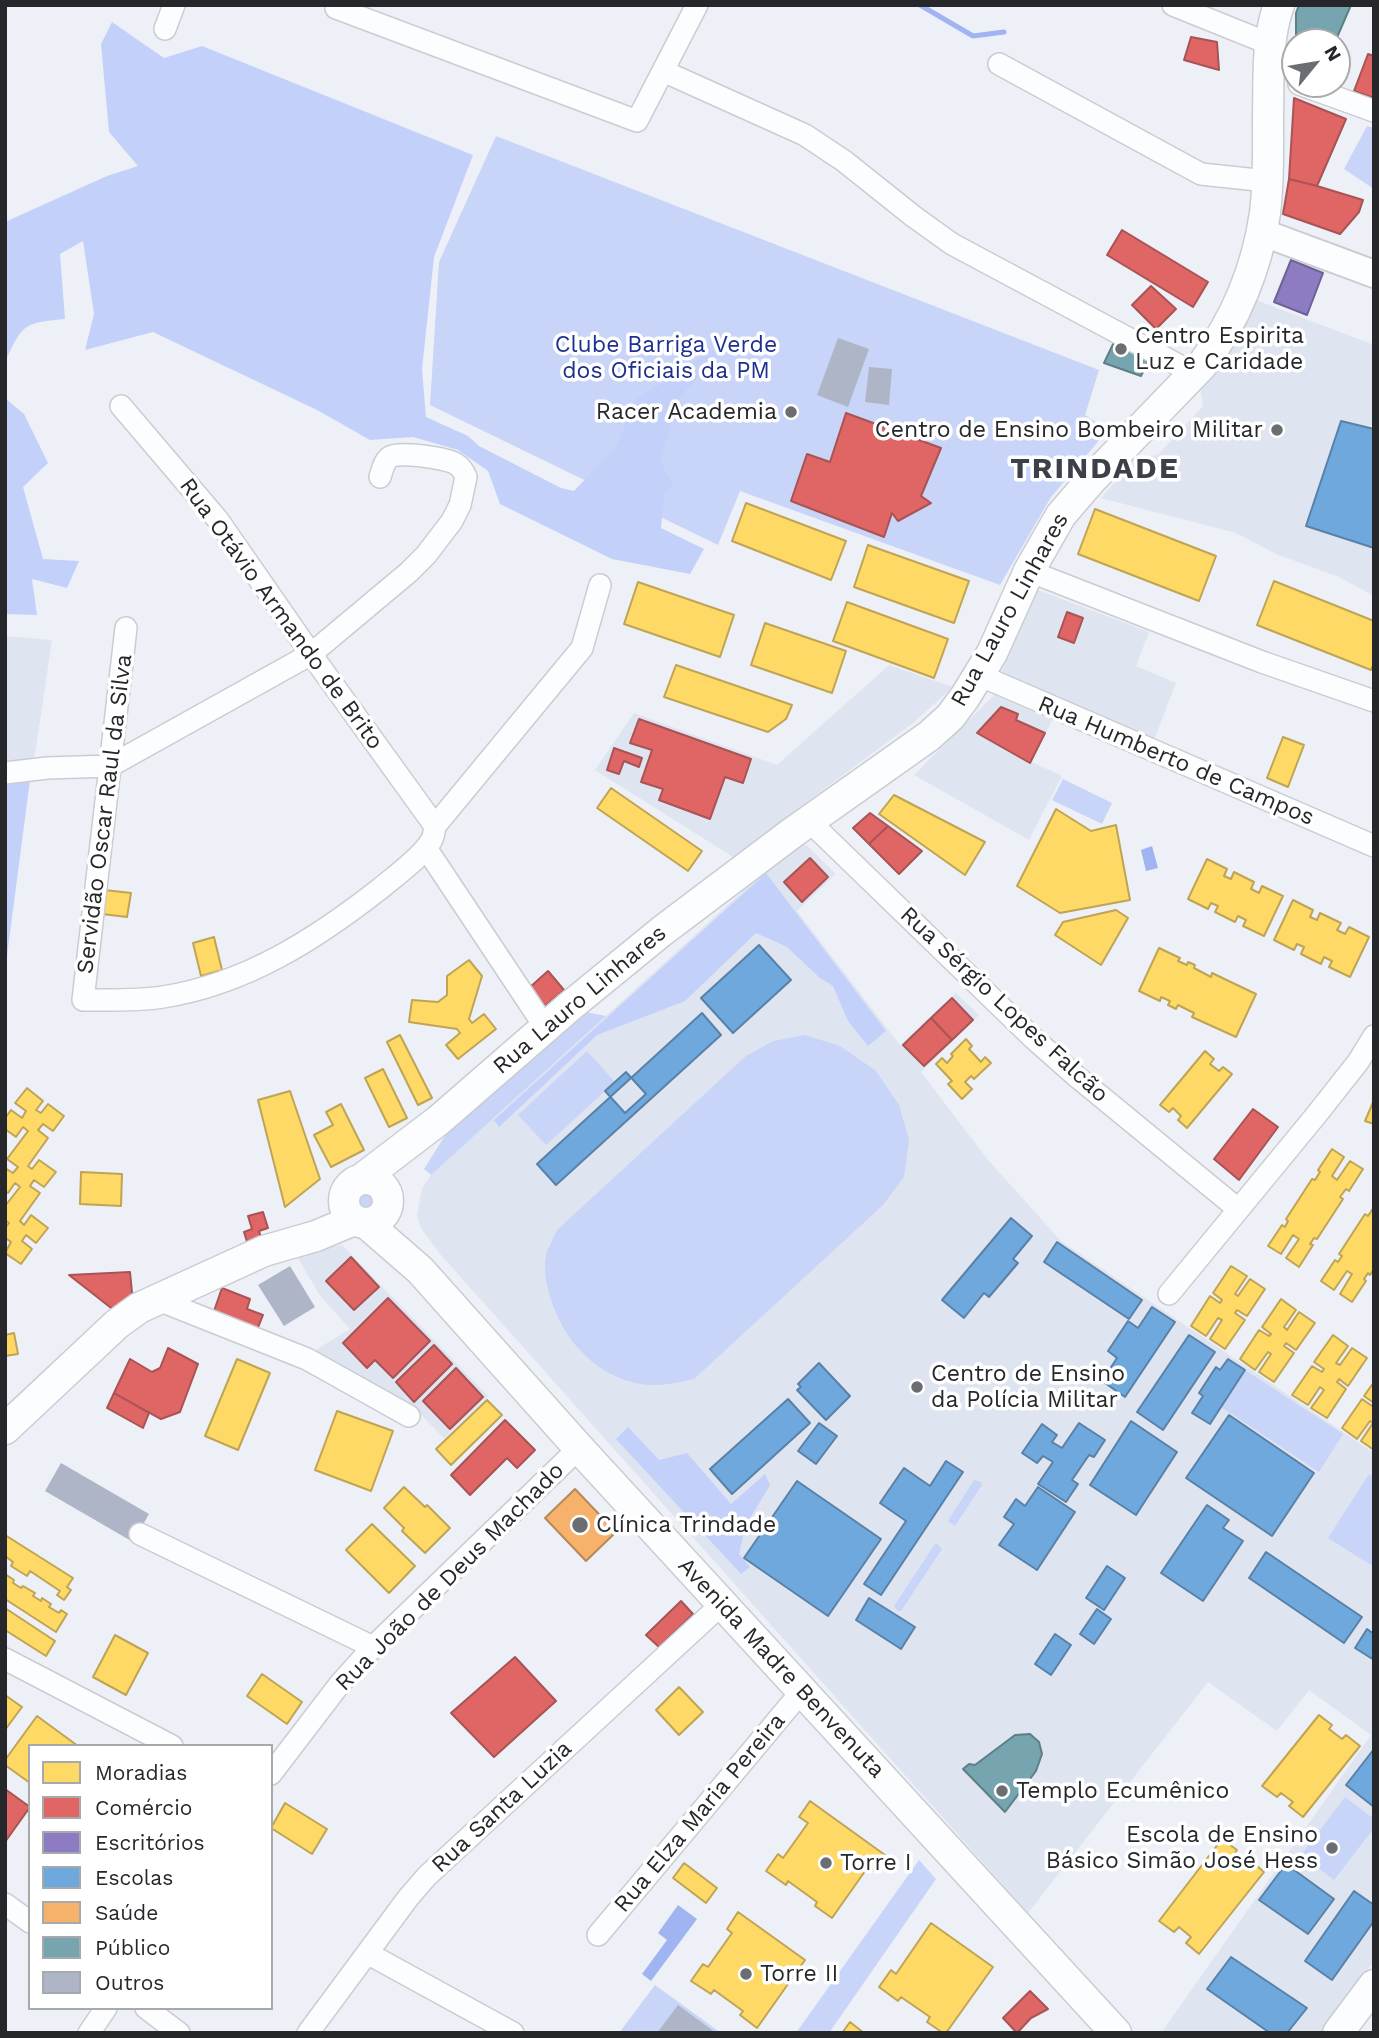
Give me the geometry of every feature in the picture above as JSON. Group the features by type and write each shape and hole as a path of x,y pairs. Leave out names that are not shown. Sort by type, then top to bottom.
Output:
{"main road":[{"name":"Rua Lauro Linhares","path":"1279,5 1281,38"},
{"name":"Rua Lauro Linhares","path":"5,1429 117,1324 139,1308 264,1251 316,1236 367,1204 439,1120 545,1027 662,931 809,821 929,736 950,717 992,653 1049,533 1074,498 1195,374 1215,348 1241,299 1253,267 1261,232 1281,85"},
{"name":"Avenida Madre Benvenuta","path":"367,1204 420,1270 579,1448 1116,2033"},
{"path":"1338,2033 1374,1985"}],"street":[{"path":"165,29 174,5"},
{"path":"336,7 637,121 696,5"},
{"path":"1173,5 1281,70"},
{"path":"999,64 1201,174 1267,181"},
{"path":"663,71 805,135 952,244 1195,374"},
{"path":"1344,98 1374,111"},
{"path":"1261,232 1374,274"},
{"name":"Rua Otávio Armando de Brito","path":"121,406 218,520 435,826"},
{"path":"5,774 38,769 110,766 311,654 426,555 452,521 460,505 466,477 457,464 447,460 398,454 387,460 380,477"},
{"path":"1029,571 1262,662 1374,701"},
{"path":"545,1027 426,848 433,839 435,826 582,648 600,586"},
{"name":"Servidão Oscar Raul da Silva","path":"126,628 83,1000 162,997 230,981 327,929 385,885 426,848"},
{"name":"Rua Humberto de Campos","path":"979,676 1374,846"},
{"name":"Rua Sérgio Lopes Falcão","path":"809,821 1032,1038 1238,1209"},
{"path":"1169,1294 1317,1114 1358,1062 1374,1036"},
{"path":"156,1299 307,1359 409,1416"},
{"name":"Rua João de Deus Machado","path":"273,1771 373,1647 579,1448"},
{"path":"140,1534 373,1647"},
{"name":"Rua Santa Luzia","path":"308,2033 427,1876 722,1604"},
{"path":"5,1659 168,1744"},
{"name":"Rua Elza Maria Pereira","path":"598,1935 803,1691"},
{"path":"5,1903 28,1920"},
{"path":"367,1953 513,2033"},
{"path":"89,2033 105,2010"},
{"path":"149,2010 178,2033"}],"shaded area":[{"path":"112,22 164,58 202,46 473,155 434,257 422,369 426,417 468,436 479,446 561,488 574,491 615,448 638,397 705,354 742,339 708,366 680,397 660,461 673,484 664,494 661,528 704,549 690,574 612,559 500,504 488,471 458,450 413,437 370,440 317,410 153,332 85,350 94,314 83,241 60,254 65,319 40,322 26,328 16,340 5,362 5,222 107,176 138,166 109,132 101,44"},
{"name":"Centro de Ensino Bombeiro Militar","path":"1256,300 1374,345 1374,596 1339,577 1276,554 1236,533 1101,498 1137,457 1158,455 1203,406 1200,386 1237,340"},
{"path":"5,398 24,414 48,463 23,487 43,559 79,561 67,588 32,579 37,615 5,614"},
{"path":"1038,590 1149,632 1136,666 1176,683 1154,740 1001,673"},
{"path":"5,636 52,640 34,761 5,763"},
{"path":"889,665 953,687 913,723 733,857 595,770 634,713 777,765"},
{"path":"994,695 1052,720 1032,762 1062,776 1029,840 914,775"},
{"path":"30,780 5,971 5,784"},
{"name":"Centro de Ensino da Polícia Militar","path":"805,844 836,874 797,911 900,1045 956,993 979,1015 921,1072 988,1160 1061,1241 1374,1453 1374,1961 1321,2033 1161,2033 1371,1735 1309,1690 1277,1731 1208,1682 1028,1913 440,1254 421,1228 417,1215 422,1188 431,1175 766,870"},
{"path":"1152,846 1158,868 1146,871 1141,850"},
{"path":"766,873 886,1031 868,1046 848,1021 833,986 820,978 787,947 756,933 685,1001 597,1035 499,1127 494,1120"},
{"path":"342,1245 488,1396 444,1438 413,1407 314,1351 350,1329 319,1294 295,1253"},
{"path":"628,1427 659,1460 687,1453 731,1504 765,1474 770,1485 746,1525 739,1554 750,1567 741,1574 616,1439"},
{"path":"678,1905 697,1919 651,1981 642,1974 667,1940 658,1933"}],"green space":[{"path":"1367,126 1374,128 1374,189 1344,169"},
{"name":"Clube Barriga Verde dos Oficiais da PM","path":"496,136 1099,370 1085,415 1108,430 1051,497 1000,585 740,491 718,545 430,405 439,262"},
{"path":"1063,779 1112,803 1102,824 1052,800"},
{"path":"575,1010 606,1016 431,1175 424,1169 446,1134 480,1096"},
{"path":"805,1035 840,1046 876,1071 899,1105 909,1140 904,1177 883,1205 694,1379 650,1385 627,1381 605,1371 586,1356 565,1331 553,1306 545,1267 547,1252 557,1230 746,1056 773,1041"},
{"path":"587,1051 615,1082 546,1145 518,1115"},
{"path":"365,1188 375,1191 378,1201 375,1211 365,1214 355,1211 352,1201 355,1191"},
{"path":"1245,1370 1343,1434 1319,1472 1221,1407"},
{"path":"1369,1474 1374,1477 1374,1567 1328,1538"},
{"path":"974,1480 982,1485 955,1526 948,1521"},
{"path":"935,1544 942,1549 901,1611 898,1611 894,1606"},
{"path":"1345,1797 1374,1819 1374,1828 1334,1880 1301,1855"},
{"path":"919,1860 936,1879 829,2033 796,2033"},
{"path":"655,1985 721,2033 619,2033"}],"building: Moradias":[{"path":"746,503 846,541 831,580 732,541"},
{"path":"1095,509 1216,556 1199,601 1078,554"},
{"path":"868,545 969,581 954,623 854,587"},
{"path":"1274,581 1374,621 1374,663 1371,670 1257,625"},
{"path":"638,582 734,615 720,657 624,624"},
{"path":"847,602 948,639 934,678 833,641"},
{"path":"765,623 846,651 832,693 751,665"},
{"path":"676,665 792,705 786,719 768,732 664,697"},
{"path":"1283,737 1304,745 1288,787 1267,778"},
{"path":"611,788 702,851 688,871 597,808"},
{"path":"894,795 985,842 965,875 879,814"},
{"path":"1056,809 1091,831 1116,825 1130,900 1060,913 1017,886"},
{"path":"1207,859 1227,869 1224,876 1231,879 1234,872 1254,882 1251,889 1259,893 1262,886 1283,896 1264,936 1243,926 1246,920 1238,916 1235,922 1215,912 1218,906 1211,903 1208,909 1188,899"},
{"path":"105,890 131,893 127,917 102,914"},
{"path":"1293,900 1313,910 1310,917 1317,920 1320,913 1341,923 1337,930 1345,934 1349,927 1369,937 1350,977 1329,967 1332,961 1324,957 1321,964 1301,954 1304,947 1297,944 1294,950 1274,940"},
{"path":"1116,910 1128,918 1101,965 1055,935 1063,922"},
{"path":"214,937 222,970 201,976 193,943"},
{"path":"1159,948 1180,958 1178,961 1195,965 1194,968 1211,977 1212,973 1256,994 1236,1037 1192,1017 1194,1013 1178,1005 1176,1009 1168,1005 1170,1001 1161,997 1160,1001 1139,991"},
{"path":"469,960 482,976 469,1019 472,1023 484,1014 496,1029 458,1059 446,1045 460,1033 457,1029 409,1022 412,1000 438,1002 447,995 447,976"},
{"path":"400,1035 432,1098 418,1105 387,1042"},
{"path":"966,1039 972,1046 969,1049 981,1062 985,1057 991,1063 974,1079 971,1076 965,1082 972,1089 962,1099 948,1084 952,1081 936,1064 942,1058 947,1063 953,1056 951,1054"},
{"path":"1205,1051 1214,1059 1210,1064 1219,1071 1223,1067 1232,1074 1187,1128 1178,1120 1181,1116 1173,1108 1169,1112 1160,1105"},
{"path":"383,1069 407,1118 389,1127 365,1078"},
{"path":"27,1088 43,1101 36,1110 41,1113 48,1104 64,1116 53,1131 43,1124 38,1130 48,1138 28,1166 32,1169 39,1160 56,1172 44,1187 34,1180 30,1186 40,1193 20,1221 24,1225 31,1215 48,1228 36,1243 26,1235 22,1241 32,1249 21,1264 5,1253 11,1242 7,1239 5,1241 5,1228 9,1223 5,1220 5,1206 20,1187 15,1183 8,1193 5,1191 5,1168 13,1173 18,1167 7,1159 28,1131 23,1127 16,1137 5,1129 5,1118 11,1110 22,1118 26,1111 15,1103"},
{"path":"290,1091 320,1179 285,1207 258,1100"},
{"path":"1374,1100 1374,1124 1365,1121"},
{"path":"341,1104 364,1150 331,1167 314,1135 333,1125 326,1112"},
{"path":"1332,1149 1344,1157 1332,1176 1337,1180 1350,1161 1363,1169 1349,1191 1346,1189 1340,1197 1343,1199 1317,1239 1314,1238 1310,1244 1313,1245 1299,1267 1286,1258 1299,1239 1293,1235 1281,1254 1268,1246 1282,1225 1285,1227 1288,1221 1286,1219 1312,1179 1315,1180 1320,1172 1318,1170"},
{"path":"81,1172 122,1174 121,1206 80,1204"},
{"path":"1374,1207 1374,1269 1364,1279 1366,1281 1352,1302 1340,1294 1352,1274 1347,1271 1334,1290 1321,1281 1335,1260 1338,1262 1342,1256 1339,1254 1365,1214 1368,1216"},
{"path":"1231,1266 1247,1276 1235,1294 1238,1296 1250,1279 1265,1289 1247,1316 1237,1310 1235,1313 1245,1320 1225,1349 1210,1339 1222,1320 1218,1318 1206,1336 1191,1326 1210,1296 1220,1303 1222,1300 1213,1293"},
{"path":"1281,1299 1296,1310 1284,1327 1287,1330 1299,1312 1315,1323 1296,1350 1286,1343 1284,1346 1294,1353 1274,1382 1259,1372 1271,1354 1268,1352 1255,1370 1240,1359 1259,1330 1269,1336 1271,1334 1262,1327"},
{"path":"14,1333 18,1354 5,1356 5,1335"},
{"path":"1333,1335 1348,1346 1336,1363 1340,1365 1352,1348 1367,1358 1348,1386 1339,1379 1337,1382 1346,1389 1327,1418 1311,1408 1324,1390 1320,1387 1308,1405 1292,1395 1312,1366 1322,1372 1324,1369 1314,1362"},
{"path":"237,1359 270,1373 238,1450 205,1436"},
{"path":"1374,1382 1374,1403 1364,1396"},
{"path":"1362,1399 1372,1406 1374,1403 1374,1450 1361,1441 1373,1423 1370,1421 1357,1439 1342,1428"},
{"path":"487,1400 502,1415 451,1465 436,1449"},
{"path":"337,1411 393,1431 371,1491 315,1470"},
{"path":"404,1487 450,1528 425,1553 402,1531 404,1528 384,1508"},
{"path":"372,1524 415,1566 389,1593 346,1550"},
{"path":"5,1535 73,1578 67,1587 71,1590 64,1600 57,1595 60,1591 30,1571 27,1576 11,1566 13,1562 5,1556"},
{"path":"5,1574 14,1580 13,1583 35,1593 33,1596 41,1601 42,1598 51,1604 49,1607 67,1614 56,1632 5,1599"},
{"path":"5,1608 55,1641 46,1656 5,1630"},
{"path":"115,1635 148,1653 126,1695 93,1677"},
{"path":"262,1674 302,1702 287,1724 247,1696"},
{"path":"679,1687 703,1712 679,1735 656,1710"},
{"path":"5,1695 22,1707 5,1730"},
{"path":"1319,1715 1332,1725 1329,1729 1342,1739 1346,1735 1360,1746 1303,1817 1289,1806 1293,1802 1281,1793 1277,1797 1262,1786"},
{"path":"37,1716 75,1744 28,1744 28,1782 5,1765 5,1760"},
{"name":"Torre I","path":"810,1801 885,1855 874,1871 868,1867 832,1918 815,1906 817,1902 788,1881 786,1885 766,1871 778,1854 783,1858 808,1823 799,1817"},
{"path":"285,1803 327,1829 312,1854 273,1829"},
{"path":"1222,1839 1237,1850 1233,1856 1246,1867 1250,1860 1264,1872 1199,1954 1186,1943 1191,1937 1179,1927 1174,1932 1159,1921"},
{"path":"684,1863 717,1888 706,1903 673,1878"},
{"name":"Torre II","path":"738,1912 805,1960 757,2028 740,2015 743,2011 714,1990 711,1994 691,1981 703,1964 708,1967 732,1933 727,1929"},
{"name":"Torre I","path":"931,1923 993,1967 946,2033 927,2022 930,2017 901,1997 898,2001 879,1987 891,1970 896,1974"},
{"name":"Torre II","path":"850,2022 864,2033 842,2033"}],"building: Comércio":[{"path":"1191,37 1217,42 1219,70 1184,60"},
{"path":"1368,54 1374,56 1374,98 1354,91"},
{"path":"1294,98 1346,119 1317,186 1289,179"},
{"path":"1289,179 1363,200 1359,212 1340,234 1283,214"},
{"path":"1122,230 1208,282 1193,307 1107,255"},
{"path":"1151,286 1176,309 1156,329 1132,305"},
{"path":"846,413 941,448 921,496 931,503 898,521 892,513 884,537 791,501 807,454 830,462"},
{"path":"1067,612 1083,618 1074,643 1058,637"},
{"path":"1001,707 1018,714 1016,720 1045,733 1030,763 977,733"},
{"path":"639,719 751,759 743,783 725,777 710,819 659,800 663,789 641,782 652,750 630,743"},
{"path":"614,748 642,758 639,767 624,761 619,774 607,770"},
{"path":"870,813 888,826 869,844 853,828"},
{"path":"888,826 922,851 899,874 869,844"},
{"path":"810,858 828,877 802,902 784,882"},
{"path":"548,971 564,990 545,1006 529,988"},
{"path":"952,998 973,1020 952,1040 931,1018"},
{"path":"931,1018 952,1040 924,1066 903,1045"},
{"path":"1253,1109 1278,1127 1239,1180 1214,1159"},
{"path":"263,1212 268,1228 259,1231 263,1244 249,1248 244,1232 252,1229 248,1216"},
{"path":"351,1257 379,1287 354,1310 326,1281"},
{"path":"130,1272 133,1303 115,1311 69,1275"},
{"path":"222,1288 250,1299 247,1309 263,1315 257,1330 213,1314"},
{"path":"388,1298 430,1341 393,1378 375,1360 367,1368 343,1343"},
{"path":"434,1345 452,1364 414,1402 396,1382"},
{"path":"168,1348 198,1364 180,1412 161,1419 114,1393 130,1359 152,1372 160,1368"},
{"path":"456,1368 483,1397 450,1429 423,1401"},
{"path":"114,1393 149,1413 143,1428 107,1408"},
{"path":"505,1420 535,1450 517,1468 507,1458 470,1495 451,1475"},
{"path":"681,1601 693,1614 659,1647 646,1635"},
{"path":"515,1657 556,1701 494,1757 451,1713"},
{"path":"5,1789 28,1806 28,1810 5,1842"},
{"path":"1030,1991 1048,2009 1031,2018 1017,2033 1003,2018"}],"building: Escritórios":[{"path":"1291,260 1323,273 1307,315 1274,302"}],"building: Escolas":[{"path":"1341,421 1374,429 1374,548 1306,526"},
{"path":"759,945 791,980 733,1033 701,998"},
{"path":"702,1013 721,1035 556,1185 537,1164"},
{"path":"626,1072 646,1094 625,1113 605,1091"},
{"path":"1011,1218 1032,1236 1013,1259 1018,1263 989,1297 984,1293 964,1318 942,1300"},
{"path":"1057,1242 1142,1300 1129,1319 1044,1262"},
{"path":"1152,1307 1175,1322 1125,1397 1102,1381 1117,1358 1108,1351 1128,1321 1138,1328"},
{"path":"1189,1335 1215,1352 1163,1430 1137,1412"},
{"path":"1228,1359 1245,1370 1210,1424 1192,1413 1203,1396 1199,1393 1216,1367 1220,1370"},
{"path":"819,1363 850,1396 826,1420 797,1390 801,1387 798,1384"},
{"path":"788,1399 810,1423 732,1494 710,1469"},
{"path":"1229,1415 1314,1473 1272,1536 1186,1478"},
{"path":"1131,1421 1177,1452 1136,1515 1090,1485"},
{"path":"819,1423 837,1436 816,1464 798,1451"},
{"path":"1079,1423 1105,1440 1094,1457 1089,1455 1072,1480 1078,1484 1066,1502 1038,1484 1053,1462 1043,1456 1037,1463 1022,1453 1042,1424 1057,1435 1052,1442 1062,1448"},
{"path":"946,1461 963,1472 881,1595 864,1584 906,1521 880,1503 904,1468 930,1486"},
{"path":"797,1481 881,1539 828,1616 744,1558"},
{"path":"1038,1487 1075,1512 1037,1570 999,1545 1014,1524 1004,1517 1016,1499 1025,1506"},
{"path":"1207,1505 1229,1520 1223,1528 1243,1541 1203,1601 1161,1573"},
{"path":"1266,1552 1362,1617 1344,1643 1249,1578"},
{"path":"1107,1566 1125,1578 1104,1610 1086,1598"},
{"path":"869,1598 915,1627 901,1649 856,1620"},
{"path":"1097,1609 1111,1619 1094,1644 1080,1634"},
{"path":"1367,1629 1374,1634 1374,1660 1355,1648"},
{"path":"1055,1634 1071,1645 1051,1675 1035,1664"},
{"path":"1374,1749 1374,1807 1346,1785"},
{"path":"1286,1864 1334,1899 1308,1934 1259,1900"},
{"path":"1354,1891 1374,1905 1374,1921 1332,1980 1305,1961"},
{"path":"1231,1957 1307,2008 1287,2033 1270,2033 1207,1989"}],"building: Saúde":[{"name":"Clínica Trindade","path":"575,1489 616,1532 586,1561 545,1518"}],"building: Público":[{"path":"1299,5 1351,5 1341,28 1296,28"},
{"name":"Centro Espirita Luz e Caridade","path":"1115,340 1150,358 1141,376 1104,363"},
{"name":"Templo Ecumênico","path":"1030,1734 1039,1742 1042,1754 1036,1771 1005,1812 963,1769 969,1764 975,1765 1015,1735"}],"building: Outros":[{"path":"838,338 869,349 848,407 817,395"},
{"path":"869,367 892,369 889,405 865,402"},
{"path":"290,1266 315,1307 284,1326 258,1285"},
{"path":"61,1463 149,1514 133,1542 45,1491"},
{"path":"678,2005 716,2033 657,2033"}],"waterway":[{"path":"920,5 973,36 1004,32"}],"place":[{"name":"Centro Espirita Luz e Caridade","path":"1121,349"},
{"name":"Racer Academia","path":"791,412"},
{"name":"Centro de Ensino Bombeiro Militar","path":"1277,430"},
{"name":"Centro de Ensino da Polícia Militar","path":"917,1387"},
{"name":"Clínica Trindade","path":"580,1525"},
{"name":"Templo Ecumênico","path":"1002,1791"},
{"name":"Escola de Ensino Básico Simão José Hess","path":"1332,1848"},
{"name":"Torre I","path":"826,1863"},
{"name":"Torre II","path":"746,1974"}],"district":[{"name":"TRINDADE","path":"1095,469"}]}
